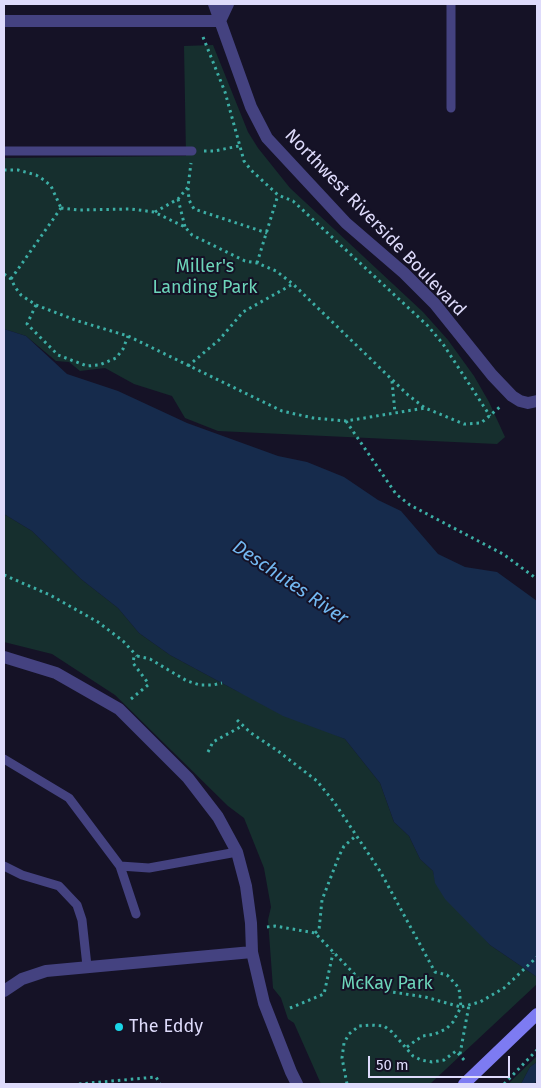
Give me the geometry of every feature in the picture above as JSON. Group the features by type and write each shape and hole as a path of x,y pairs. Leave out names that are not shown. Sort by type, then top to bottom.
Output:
{"main road":[{"path":"464,1084 537,1014"}],"street":[{"name":"Northwest Riverside Boulevard","path":"214,4 251,107 267,138 346,223 404,273 435,304 492,375 512,396 528,403 537,401"},
{"path":"4,21 220,21 228,4"},
{"path":"4,657 56,673 119,709 188,778 218,817 236,852 246,886 252,952 264,1003 297,1084"},
{"path":"4,991 22,979 46,971 252,952"}],"lane":[{"path":"451,4 451,108"},
{"path":"4,151 192,151"},
{"path":"4,759 69,798 120,866 136,914"},
{"path":"120,866 149,868 236,852"},
{"path":"4,866 22,875 58,886 77,905 82,920 88,966"}],"path":[{"path":"4,170 18,170 36,175 44,180 51,186 61,208"},
{"path":"188,187 189,200 194,209 267,232"},
{"path":"257,264 278,195"},
{"path":"154,212 178,199 185,226 192,235 245,261 276,271 408,395 425,408 464,424 481,424 490,416"},
{"path":"61,208 78,210 131,209 154,212 185,226"},
{"path":"11,279 61,208"},
{"path":"4,274 11,279 21,295 36,304 78,321 128,336 282,412 313,418 346,421 425,408"},
{"path":"188,366 219,340 243,312 292,284"},
{"path":"36,304 27,324 58,355 87,366 116,358 120,354 128,336"},
{"path":"392,380 395,413"},
{"path":"346,421 396,494 410,505 503,554 537,579"},
{"path":"4,575 50,595 98,622 123,641 137,656 150,659 187,681 213,685 222,683"},
{"path":"119,709 148,686 148,683 132,663 134,657 137,656"},
{"path":"237,720 242,726 317,781 357,835 380,871 435,972 447,976 459,988 461,1007 453,1022 446,1029 414,1040 407,1048"},
{"path":"208,752 213,742 242,726"},
{"path":"315,933 319,930 322,900 339,856 344,846 357,835"},
{"path":"251,929 275,926 315,933 363,983 392,992 425,997 461,1007 480,1002 504,988 537,956"},
{"path":"290,1008 324,994 333,953"},
{"path":"459,1055 469,1005"},
{"path":"347,1084 342,1058 344,1043 359,1026 384,1026 392,1032 413,1056 421,1060 432,1062 444,1060 456,1051 476,1072"},
{"path":"504,1084 537,1050"},
{"path":"79,1084 156,1077 160,1084"}],"green space":[{"name":"Miller's Landing Park","path":"213,45 248,132 258,148 290,188 423,312 448,340 474,376 489,402 505,437 497,444 218,431 185,418 172,396 134,384 105,368 80,371 69,362 56,361 26,336 4,329 4,158 186,156 184,46"},
{"name":"McKay Park","path":"4,514 32,531 81,579 118,608 139,633 170,655 235,690 345,739 380,783 394,822 409,836 420,859 433,871 436,883 490,945 537,977 537,984 430,1084 321,1084 294,1023 288,1019 281,998 273,988 268,920 271,907 264,868 244,818 228,806 115,695 52,654 4,642"},
{"path":"537,1056 537,1062 530,1067 521,1084 508,1084"}],"water":[{"name":"Deschutes River","path":"4,329 26,336 67,374 118,391 187,423 278,456 307,462 344,477 378,500 401,511 438,554 465,567 497,572 537,601 537,977 490,945 445,899 435,883 433,871 420,859 409,836 394,822 380,783 345,739 283,716 170,655 139,633 118,608 81,579 32,531 4,514"},
{"path":"537,1062 537,1080 534,1084 521,1084 530,1067"}],"place":[{"name":"The Eddy","path":"119,1027"}]}
